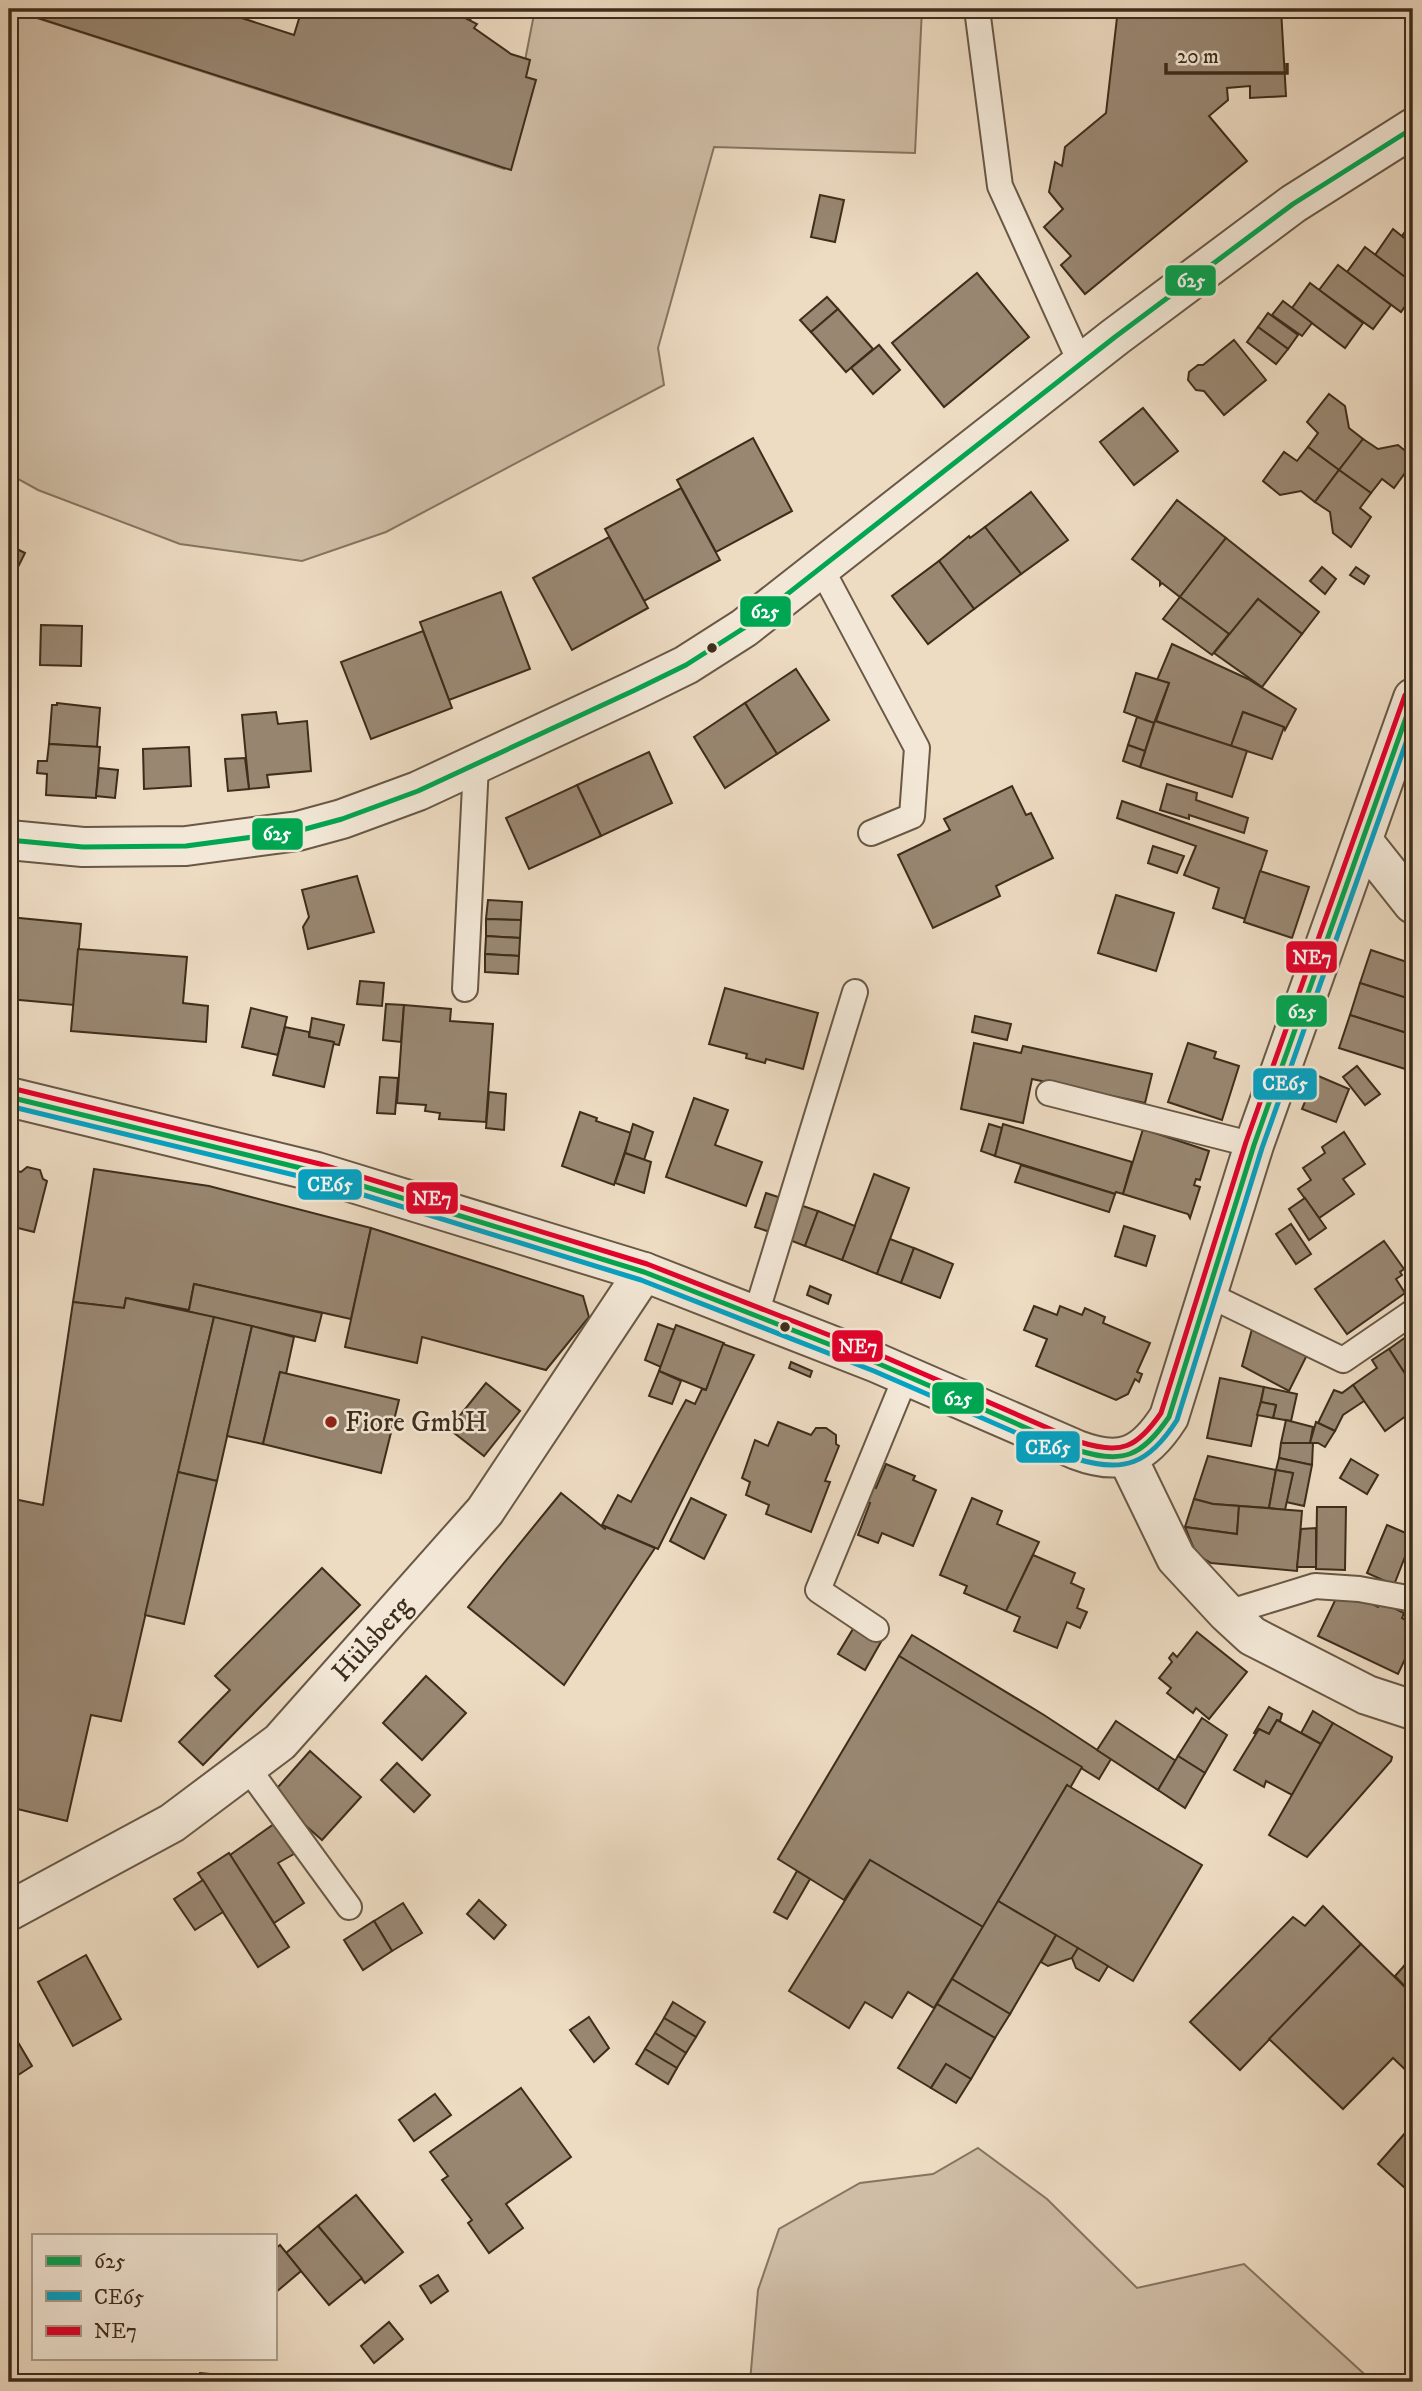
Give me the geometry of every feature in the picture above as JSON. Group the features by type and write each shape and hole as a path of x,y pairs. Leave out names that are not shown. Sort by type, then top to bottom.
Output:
{"street":[{"path":"9,840 83,847 186,846 299,831 342,819 418,791 686,665 744,628 1081,364 1293,204 1413,128"},
{"path":"9,1097 317,1172 644,1272 756,1314 1085,1452 1110,1458 1127,1457 1143,1449 1159,1433 1169,1417 1254,1145 1413,698"},
{"path":"1363,841 1413,904"},
{"name":"Hülsberg","path":"9,1911 172,1823 280,1742 485,1511 644,1272"},
{"path":"1127,1457 1175,1558 1252,1636 1367,1695 1413,1710"}],"lane":[{"path":"977,9 1000,186 1081,364"},
{"path":"821,568 917,748 912,816 871,833"},
{"path":"465,989 476,765"},
{"path":"756,1314 855,992"},
{"path":"1049,1093 1254,1145"},
{"path":"1207,1294 1343,1360 1413,1312"},
{"path":"876,1629 818,1590 906,1376"},
{"path":"1227,1613 1315,1586 1359,1589 1413,1599"},
{"path":"247,1767 349,1907"}],"shaded area":[{"path":"9,9 504,169 535,9 922,9 915,153 714,147 658,348 664,385 386,532 302,561 180,544 38,490 9,474"},
{"path":"978,2148 1047,2199 1137,2288 1244,2264 1373,2382 750,2382 758,2290 779,2229 860,2183 933,2174"}],"building":[{"path":"10,9 214,9 294,35 302,9 448,9 477,24 474,28 511,54 530,60 526,77 536,80 511,170"},
{"path":"448,9 476,9 470,20"},
{"path":"1118,9 1281,9 1286,96 1250,98 1250,86 1227,88 1228,100 1209,116 1247,161 1085,294 1061,265 1071,256 1044,227 1063,209 1049,192 1055,162 1062,166 1065,147 1106,113"},
{"path":"820,195 844,200 835,242 811,237"},
{"path":"1413,220 1413,245 1402,236"},
{"path":"1393,229 1413,245 1413,283 1375,255"},
{"path":"1365,247 1413,283 1413,295 1401,312 1347,272"},
{"path":"1338,265 1391,305 1373,329 1319,290"},
{"path":"977,273 1029,337 944,407 892,343"},
{"path":"1310,283 1363,323 1345,348 1292,308"},
{"path":"827,297 838,309 811,332 800,320"},
{"path":"1283,301 1312,323 1302,336 1272,315"},
{"path":"838,309 873,349 846,372 811,332"},
{"path":"1268,313 1298,335 1288,349 1258,327"},
{"path":"1258,327 1288,349 1276,364 1247,342"},
{"path":"1234,340 1266,380 1224,415 1204,391 1196,390 1188,380 1189,372 1198,365 1203,365"},
{"path":"879,345 900,370 873,394 851,368"},
{"path":"1329,394 1345,406 1349,428 1363,439 1339,470 1308,447 1318,433 1307,422"},
{"path":"1143,408 1178,451 1134,485 1100,442"},
{"path":"753,438 792,511 716,552 677,480"},
{"path":"1363,439 1378,449 1398,445 1413,457 1413,462 1394,488 1382,479 1371,493 1339,470"},
{"path":"1308,447 1339,470 1315,502 1301,491 1280,495 1263,481 1284,452 1297,461"},
{"path":"1339,470 1371,493 1360,508 1371,517 1351,547 1333,533 1330,512 1315,502"},
{"path":"681,488 720,560 644,601 605,529"},
{"path":"1031,492 1068,540 1021,574 985,527"},
{"path":"1177,500 1226,538 1180,597 1162,583 1160,585 1160,581 1132,559"},
{"path":"985,527 1021,574 974,609 939,561 969,536 970,538"},
{"path":"609,537 648,608 572,650 533,578"},
{"path":"1226,538 1319,612 1302,634 1258,599 1230,635 1180,597"},
{"path":"9,545 25,553 9,585"},
{"path":"939,561 974,609 928,644 892,596"},
{"path":"1322,567 1336,579 1325,594 1310,581"},
{"path":"1356,567 1369,576 1364,584 1350,575"},
{"path":"501,592 530,669 449,700 420,622"},
{"path":"1180,597 1229,634 1212,655 1163,619"},
{"path":"1258,599 1302,634 1262,687 1214,653"},
{"path":"41,625 82,626 81,666 40,665"},
{"path":"423,631 452,708 371,739 341,662"},
{"path":"1172,644 1248,679 1296,709 1285,730 1284,727 1243,712 1231,746 1156,721 1169,683 1157,680"},
{"path":"796,669 829,720 777,754 745,703"},
{"path":"1136,673 1169,683 1154,723 1124,712"},
{"path":"57,703 100,708 97,747 49,744 52,705"},
{"path":"745,703 777,754 725,788 694,737"},
{"path":"276,712 278,724 307,721 311,771 267,775 269,787 249,789 242,715"},
{"path":"1243,712 1284,727 1272,759 1231,746"},
{"path":"1137,717 1154,723 1145,751 1128,745"},
{"path":"1155,721 1247,751 1232,797 1140,767"},
{"path":"49,744 100,747 96,798 46,795 47,774 37,773 38,761 47,761"},
{"path":"1128,745 1145,751 1140,767 1123,761"},
{"path":"189,747 191,786 144,789 143,749"},
{"path":"649,752 672,803 601,836 577,785"},
{"path":"245,758 249,789 228,791 225,759"},
{"path":"99,768 118,770 115,798 96,796"},
{"path":"1167,784 1197,793 1196,800 1248,818 1244,833 1189,815 1189,819 1160,810"},
{"path":"577,785 601,836 529,869 506,818"},
{"path":"1012,786 1026,815 1031,813 1053,858 996,886 1000,896 933,928 898,855 950,830 944,819"},
{"path":"1122,801 1267,851 1245,919 1213,908 1219,888 1184,875 1196,846 1117,818"},
{"path":"1153,846 1184,856 1177,873 1148,863"},
{"path":"1260,871 1309,887 1292,938 1244,922"},
{"path":"357,876 374,932 308,949 303,927 309,917 302,890"},
{"path":"1116,895 1174,913 1156,971 1098,953"},
{"path":"488,900 522,902 521,920 486,919"},
{"path":"9,917 81,924 74,1005 9,999"},
{"path":"486,919 521,920 520,938 486,936"},
{"path":"486,936 520,938 519,956 485,954"},
{"path":"78,949 187,957 183,1003 208,1006 206,1042 71,1031"},
{"path":"1371,950 1413,964 1413,1000 1360,983"},
{"path":"485,954 519,956 518,974 485,972"},
{"path":"360,981 384,983 382,1006 357,1004"},
{"path":"1360,983 1413,1000 1413,1035 1350,1015"},
{"path":"725,988 818,1013 803,1069 766,1059 765,1063 746,1058 747,1054 709,1044"},
{"path":"386,1004 404,1005 401,1042 383,1040"},
{"path":"404,1005 451,1009 450,1021 493,1024 486,1122 439,1119 440,1113 425,1111 426,1105 397,1103"},
{"path":"251,1008 287,1017 278,1055 242,1047"},
{"path":"1350,1015 1413,1035 1413,1045 1405,1069 1339,1048"},
{"path":"975,1016 1011,1024 1007,1040 972,1032"},
{"path":"312,1018 344,1025 339,1045 309,1037"},
{"path":"285,1027 309,1032 309,1037 334,1042 324,1087 273,1075"},
{"path":"974,1043 1021,1053 1023,1046 1152,1074 1145,1103 1032,1079 1023,1123 961,1109"},
{"path":"1188,1043 1216,1052 1214,1058 1239,1066 1222,1120 1168,1102"},
{"path":"1357,1066 1380,1094 1365,1105 1343,1077"},
{"path":"1316,1075 1349,1089 1336,1122 1302,1109"},
{"path":"380,1077 398,1078 395,1114 377,1113"},
{"path":"489,1092 506,1094 504,1130 486,1128"},
{"path":"694,1098 728,1110 715,1145 762,1162 746,1206 666,1177"},
{"path":"580,1112 597,1118 596,1121 631,1133 614,1185 562,1166"},
{"path":"633,1124 653,1132 644,1160 625,1153"},
{"path":"989,1124 1002,1128 995,1156 981,1151"},
{"path":"1003,1124 1132,1162 1123,1194 1115,1194 995,1156"},
{"path":"1143,1129 1209,1151 1200,1180 1196,1179 1194,1185 1200,1187 1190,1218 1188,1214 1123,1194"},
{"path":"1344,1132 1365,1164 1343,1179 1354,1194 1319,1218 1298,1189 1311,1180 1303,1168 1325,1153 1322,1147"},
{"path":"625,1153 651,1162 644,1193 615,1183"},
{"path":"1021,1165 1115,1194 1109,1212 1015,1182"},
{"path":"27,1167 40,1170 43,1179 47,1181 34,1232 18,1228 9,1264 9,1172 16,1174"},
{"path":"94,1169 209,1186 371,1228 351,1319 194,1284 189,1310 126,1298 124,1308 73,1302"},
{"path":"874,1174 909,1188 877,1274 842,1260"},
{"path":"766,1193 781,1198 770,1232 755,1227"},
{"path":"1305,1198 1326,1228 1309,1240 1289,1209"},
{"path":"800,1205 818,1211 805,1246 787,1239"},
{"path":"818,1211 855,1226 842,1260 805,1246"},
{"path":"1291,1224 1311,1254 1296,1264 1276,1234"},
{"path":"1124,1226 1155,1236 1146,1266 1115,1256"},
{"path":"371,1228 583,1296 589,1317 546,1370 422,1337 417,1363 345,1347"},
{"path":"890,1239 914,1248 901,1283 877,1274"},
{"path":"1384,1241 1404,1269 1400,1272 1402,1275 1396,1279 1405,1293 1347,1334 1315,1289"},
{"path":"914,1248 953,1264 940,1298 901,1283"},
{"path":"194,1284 322,1313 315,1341 186,1311 189,1310"},
{"path":"810,1286 831,1295 828,1304 807,1295"},
{"path":"126,1298 214,1317 121,1721 91,1715 67,1821 9,1807 9,1498 43,1505 73,1302 124,1308"},
{"path":"1034,1306 1057,1315 1060,1306 1082,1315 1085,1308 1105,1317 1103,1323 1150,1343 1137,1372 1142,1374 1139,1382 1135,1379 1128,1394 1116,1400 1036,1366 1047,1339 1024,1330"},
{"path":"214,1317 252,1326 217,1481 178,1472"},
{"path":"658,1324 675,1330 661,1367 645,1360"},
{"path":"676,1325 724,1343 706,1390 659,1371"},
{"path":"252,1326 294,1337 286,1374 280,1372 263,1444 227,1436"},
{"path":"1252,1329 1307,1355 1289,1391 1242,1366"},
{"path":"1413,1332 1413,1386 1389,1349"},
{"path":"723,1344 754,1355 658,1549 602,1525 618,1495 631,1502 686,1400 695,1404 702,1389 706,1390"},
{"path":"1389,1349 1413,1386 1413,1401 1406,1406 1410,1413 1385,1431 1353,1385 1377,1368 1372,1360"},
{"path":"791,1362 812,1371 810,1377 789,1368"},
{"path":"659,1371 681,1381 672,1404 649,1396"},
{"name":"Fiore GmbH","path":"280,1372 399,1400 381,1473 263,1444"},
{"path":"1220,1378 1264,1387 1251,1446 1207,1438"},
{"path":"486,1383 520,1411 484,1456 449,1429"},
{"path":"1353,1385 1364,1401 1343,1415 1335,1431 1318,1423 1334,1390 1342,1393"},
{"path":"1264,1387 1297,1394 1291,1421 1273,1418 1276,1405 1261,1402"},
{"path":"1261,1402 1276,1405 1273,1418 1257,1415"},
{"path":"1286,1420 1313,1427 1310,1443 1281,1443"},
{"path":"778,1422 811,1435 816,1428 826,1428 836,1435 836,1444 839,1446 825,1481 830,1482 811,1532 766,1514 769,1505 746,1495 750,1482 742,1478 755,1440 768,1446"},
{"path":"1316,1422 1335,1431 1325,1447 1310,1443"},
{"path":"1281,1443 1313,1443 1312,1465 1279,1458"},
{"path":"1208,1456 1276,1470 1269,1508 1213,1504 1194,1499"},
{"path":"1279,1458 1312,1465 1304,1506 1286,1502 1293,1473 1276,1470"},
{"path":"1351,1459 1378,1475 1367,1494 1340,1478"},
{"path":"886,1464 915,1476 913,1480 936,1490 913,1546 882,1533 878,1543 858,1535 870,1503 858,1498 865,1483 876,1488"},
{"path":"1276,1470 1293,1473 1285,1510 1269,1508"},
{"path":"178,1472 217,1481 184,1624 145,1615"},
{"path":"561,1493 605,1529 606,1527 655,1548 564,1685 468,1607"},
{"path":"691,1498 726,1515 704,1559 670,1541"},
{"path":"972,1498 1002,1511 997,1524 1039,1542 1006,1611 964,1593 967,1586 940,1575"},
{"path":"1194,1499 1239,1506 1237,1534 1185,1527"},
{"path":"1239,1506 1302,1511 1297,1571 1211,1563 1196,1554 1185,1527 1237,1534"},
{"path":"1317,1507 1346,1507 1345,1570 1316,1569"},
{"path":"1387,1525 1413,1536 1394,1585 1367,1573"},
{"path":"1316,1528 1316,1567 1297,1567 1301,1529"},
{"path":"1033,1555 1075,1573 1071,1583 1084,1589 1077,1608 1087,1612 1080,1628 1067,1622 1057,1648 1014,1631 1020,1617 1006,1611"},
{"path":"322,1568 360,1605 203,1765 179,1742 230,1690 215,1676"},
{"path":"1341,1588 1378,1607 1381,1602 1404,1613 1402,1618 1413,1624 1413,1642 1398,1674 1318,1636"},
{"path":"856,1624 882,1640 865,1670 838,1654"},
{"path":"1197,1632 1247,1672 1209,1719 1196,1708 1193,1713 1167,1693 1171,1688 1159,1678 1172,1662 1169,1658 1173,1653 1177,1657"},
{"path":"912,1635 1111,1759 1099,1779 899,1656"},
{"path":"899,1656 1082,1767 1070,1788 1067,1785 983,1927 870,1860 844,1900 778,1859"},
{"path":"426,1676 466,1713 422,1760 383,1723"},
{"path":"1269,1707 1282,1714 1280,1721 1277,1720 1269,1734 1259,1729 1254,1733"},
{"path":"1313,1711 1333,1723 1321,1744 1301,1733"},
{"path":"1202,1718 1227,1735 1205,1773 1178,1756"},
{"path":"1277,1720 1321,1744 1292,1795 1266,1781 1264,1787 1234,1770 1259,1729 1269,1734"},
{"path":"1116,1721 1176,1761 1158,1790 1097,1750"},
{"path":"1333,1723 1392,1757 1307,1857 1269,1835"},
{"path":"310,1751 361,1797 322,1840 271,1795"},
{"path":"1178,1756 1205,1773 1185,1808 1158,1790"},
{"path":"397,1763 430,1795 414,1812 381,1780"},
{"path":"1067,1785 1202,1865 1133,1981 998,1901"},
{"path":"274,1824 294,1854 278,1863 304,1903 274,1923 230,1855"},
{"path":"229,1853 289,1947 258,1967 198,1873"},
{"path":"870,1860 983,1927 934,2008 908,1992 892,2018 865,2002 849,2028 789,1991"},
{"path":"797,1871 810,1879 787,1919 774,1912"},
{"path":"203,1880 223,1912 195,1930 174,1899"},
{"path":"479,1900 506,1925 494,1939 467,1914"},
{"path":"998,1901 1056,1935 1010,2014 952,1979"},
{"path":"403,1903 422,1933 392,1951 374,1921"},
{"path":"1323,1906 1361,1944 1240,2070 1190,2022 1293,1917 1305,1926"},
{"path":"374,1921 392,1951 363,1970 344,1940"},
{"path":"1056,1935 1078,1948 1072,1958 1048,1966 1041,1962"},
{"path":"1361,1944 1413,1995 1413,2077 1393,2058 1343,2109 1269,2039"},
{"path":"1078,1948 1108,1966 1099,1981 1076,1968 1072,1958"},
{"path":"86,1955 121,2019 73,2046 38,1982"},
{"path":"1413,1956 1413,1975 1404,1966"},
{"path":"1404,1966 1413,1975 1413,1995 1395,1976"},
{"path":"952,1979 1010,2014 995,2038 937,2004"},
{"path":"673,2002 705,2022 696,2037 664,2018"},
{"path":"937,2004 995,2038 971,2079 946,2064 931,2088 898,2068"},
{"path":"589,2017 609,2048 594,2062 570,2030"},
{"path":"664,2018 696,2037 686,2053 655,2033"},
{"path":"9,2027 32,2066 9,2081"},
{"path":"655,2033 686,2053 677,2068 645,2049"},
{"path":"645,2049 677,2068 668,2084 636,2064"},
{"path":"946,2064 971,2079 956,2103 931,2088"},
{"path":"521,2088 571,2157 506,2204 523,2228 489,2253 468,2223 472,2220 442,2180 448,2176 430,2152"},
{"path":"435,2094 451,2115 414,2141 399,2120"},
{"path":"1413,2124 1413,2179 1405,2188 1378,2164"},
{"path":"356,2195 403,2252 365,2283 318,2226"},
{"path":"318,2226 362,2278 329,2305 286,2253"},
{"path":"280,2245 301,2271 276,2292 276,2248"},
{"path":"438,2275 448,2291 431,2303 420,2286"},
{"path":"389,2322 403,2339 374,2363 361,2346"},
{"path":"200,2373 260,2379 260,2382 199,2382"},
{"path":"260,2379 278,2381 278,2382 260,2382"}],"transit line":[{"name":"625","path":"9,840 83,847 186,846 298,831 342,819 418,791 686,665 744,628 1115,337 1293,204 1413,128"},
{"name":"NE7","path":"11,1088 320,1164 647,1264 880,1355 1080,1442 1107,1448 1127,1446 1144,1434 1161,1413 1246,1142 1405,695"},
{"name":"625","path":"9,1097 317,1172 644,1272 877,1363 1077,1450 1107,1457 1130,1454 1150,1441 1169,1417 1254,1145 1413,698"},
{"name":"CE65","path":"9,1106 315,1180 641,1280 874,1371 1074,1458 1107,1465 1134,1462 1156,1447 1177,1420 1262,1148 1413,723"}],"place":[{"name":"Fiore GmbH","path":"331,1422"}]}
